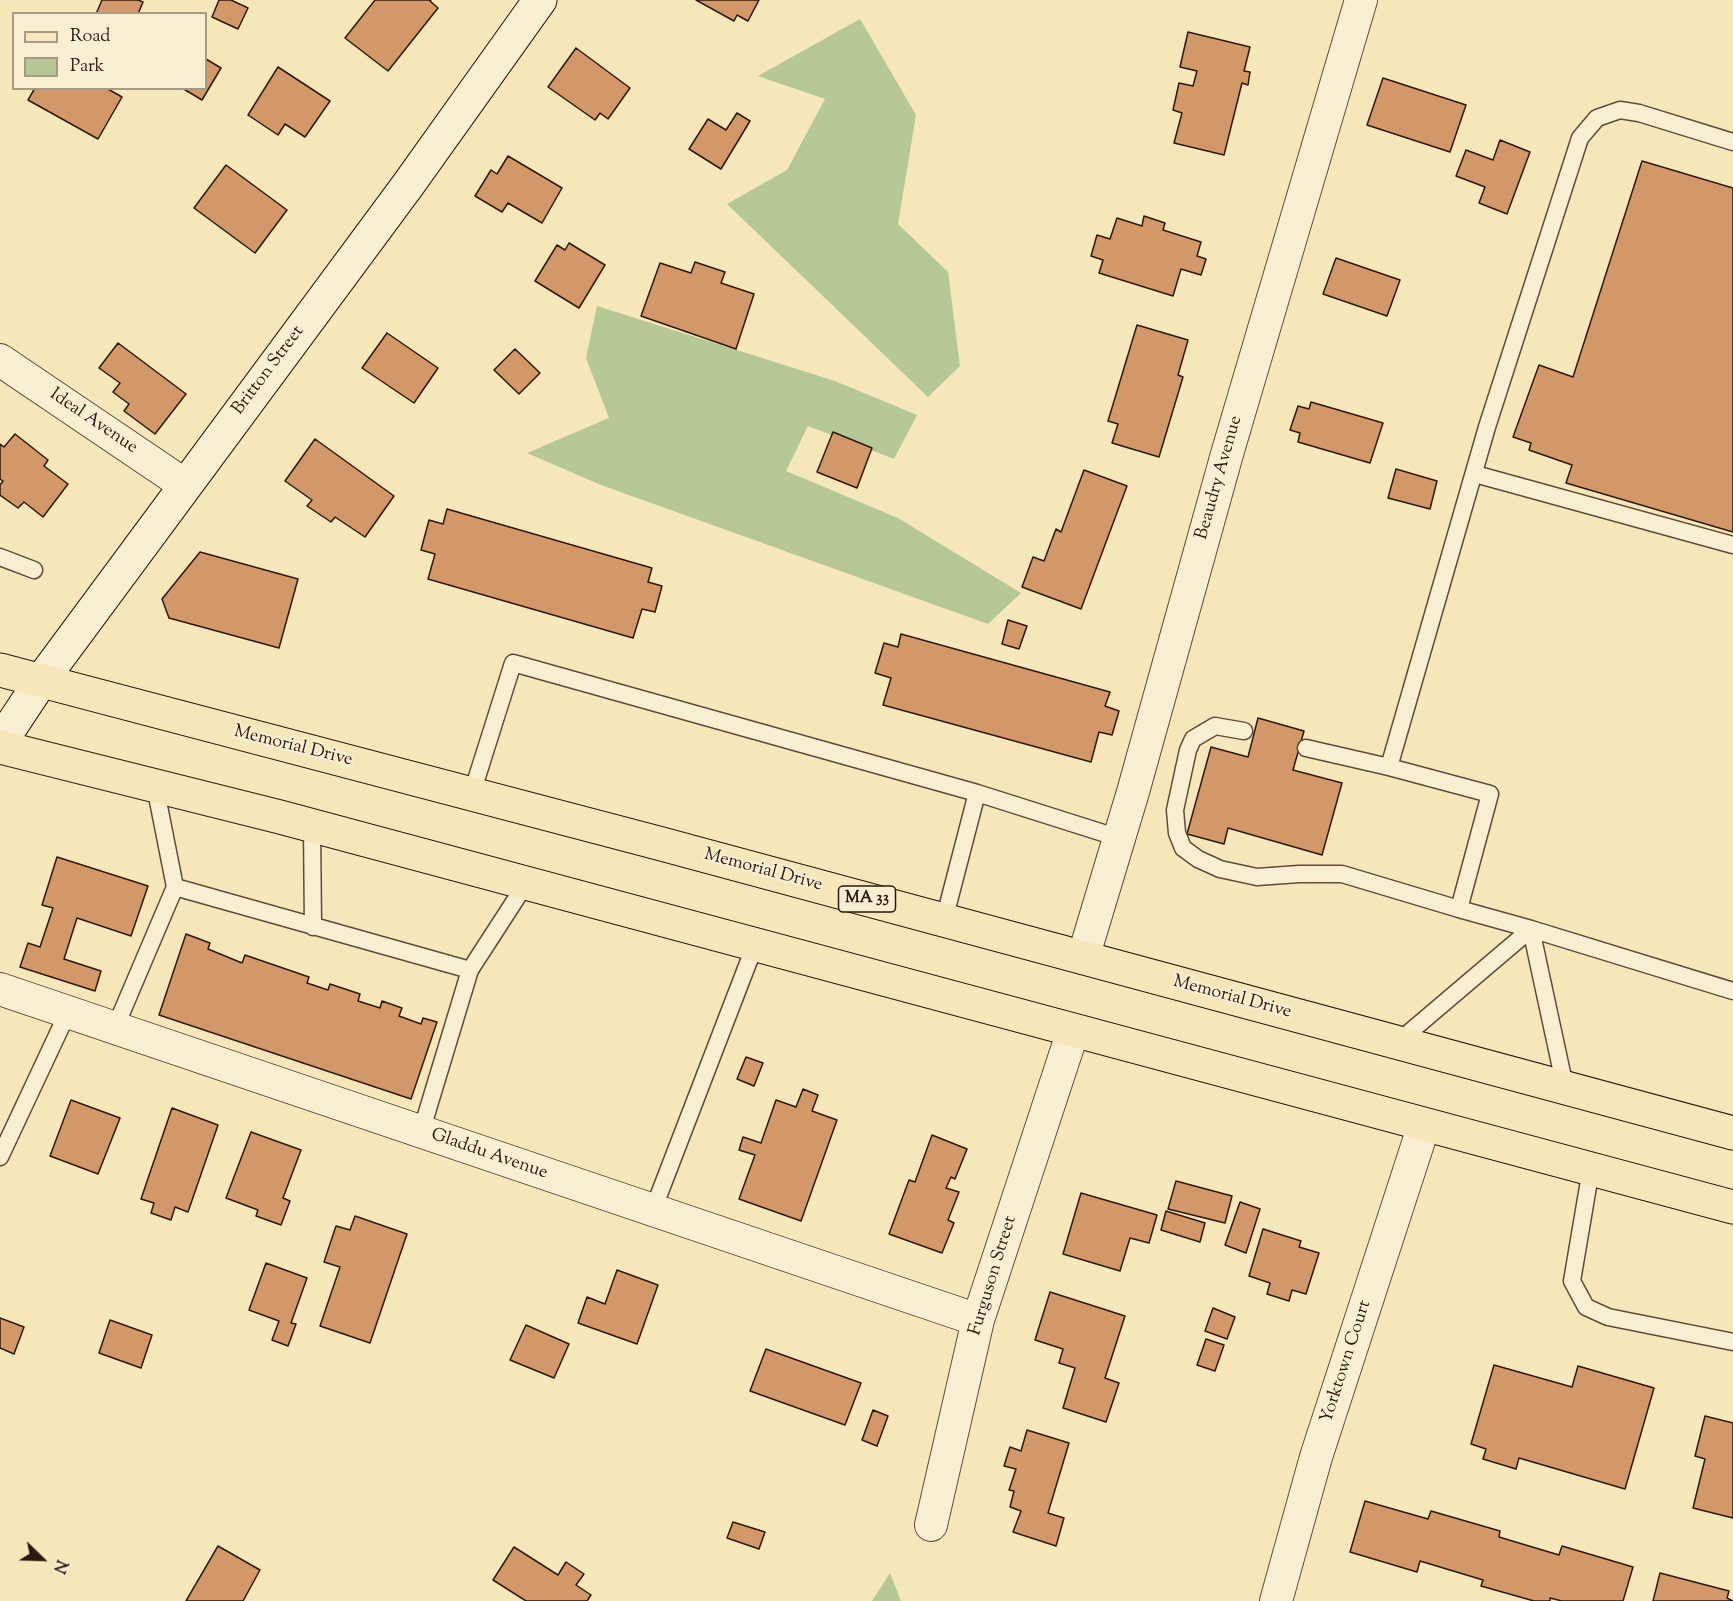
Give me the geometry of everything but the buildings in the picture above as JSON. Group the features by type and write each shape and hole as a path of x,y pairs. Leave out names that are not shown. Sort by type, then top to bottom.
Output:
{"main road":[{"name":"Memorial Drive","path":"0,670 472,793 1733,1133"},
{"path":"0,745 527,882 1733,1207"}],"street":[{"name":"Britton Street","path":"0,745 41,681 408,185 540,0"},
{"name":"Beaudry Avenue","path":"1083,958 1227,454 1361,0"},
{"name":"Ideal Avenue","path":"0,360 185,485"},
{"name":"Gladdu Avenue","path":"0,989 978,1320"},
{"name":"Furguson Street","path":"931,1526 978,1320 1073,1031"},
{"name":"Yorktown Court","path":"1276,1601 1316,1457 1424,1125"}],"lane":[{"path":"1389,767 1491,416 1580,138 1597,118 1620,110 1639,112 1733,142"},
{"path":"1475,474 1733,545"},
{"path":"0,557 34,570"},
{"path":"472,793 513,663 977,792 1119,838"},
{"path":"1244,731 1215,726 1193,740 1188,750 1175,810 1177,833 1184,848 1198,859 1220,869 1257,877 1342,874 1733,991"},
{"path":"1306,747 1490,794 1459,909"},
{"path":"115,1028 175,887 155,786"},
{"path":"944,920 977,792"},
{"path":"312,826 313,927"},
{"path":"421,1132 470,970 527,882"},
{"path":"175,887 470,970"},
{"path":"1398,1042 1531,929"},
{"path":"1531,929 1565,1088"},
{"path":"653,1210 755,945"},
{"path":"0,1157 68,1012"},
{"path":"1591,1169 1572,1281 1586,1307 1608,1317 1733,1342"}],"green space":[{"path":"860,19 916,115 898,224 948,272 960,366 928,397 727,204 787,170 825,99 758,76"},
{"path":"597,306 835,381 917,415 894,459 808,426 786,471 898,518 1021,593 988,624 601,485 527,453 609,418 586,358"},
{"path":"890,1573 901,1601 872,1601"}]}
